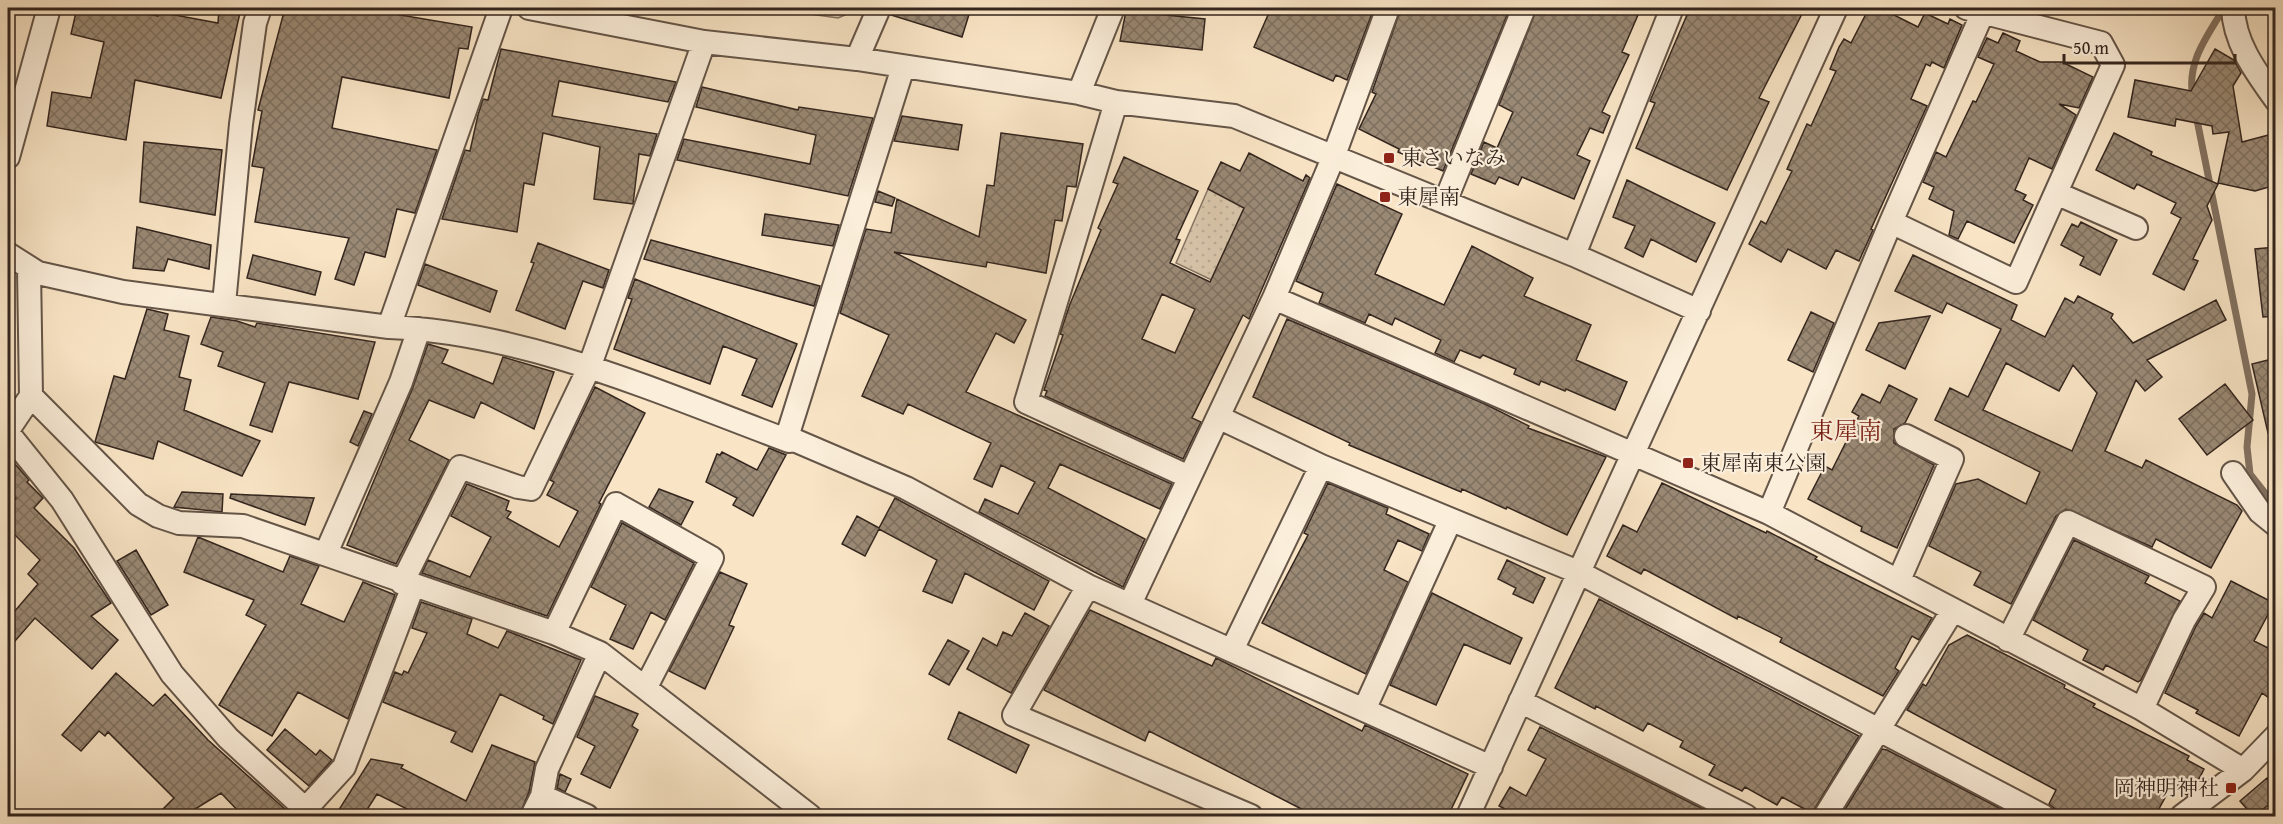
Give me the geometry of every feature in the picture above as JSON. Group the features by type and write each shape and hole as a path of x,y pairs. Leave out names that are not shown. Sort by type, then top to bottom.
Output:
{"street":[{"path":"8,157 49,8"},
{"path":"224,304 240,124 255,23 260,8"},
{"path":"389,327 501,8"},
{"path":"529,8 626,17 704,42 857,59 1079,93 1116,102 1234,116 1574,255 1699,311"},
{"path":"857,59 879,8"},
{"path":"1079,93 1113,8"},
{"path":"1130,604 1274,298 1333,158 1388,8"},
{"path":"1445,202 1524,8"},
{"path":"1574,255 1672,8"},
{"path":"1468,816 1836,8"},
{"path":"2233,8 2233,20 2247,58 2276,100"},
{"path":"1769,513 1891,222 1974,10 2101,43 2113,65 2058,194 2016,282 1891,222"},
{"path":"29,269 31,396 8,432 62,500 172,674 228,738 306,814 344,766 408,585 460,467 518,487 531,489 589,368 704,42"},
{"path":"8,254 29,269 123,292 389,327 419,328 509,344 589,368 789,441 787,437 903,67"},
{"path":"1116,102 1026,402 1189,477"},
{"path":"2058,194 2136,228"},
{"path":"1274,298 1769,513 2142,709 2243,770"},
{"path":"326,554 401,382 419,328"},
{"path":"31,396 138,504 159,516 179,523 243,526 408,585 554,633 600,653 810,816"},
{"path":"1218,417 1321,466 1578,572 2043,816"},
{"path":"1899,580 1952,459 1906,436"},
{"path":"787,437 906,488 1088,586 1491,767"},
{"path":"1232,650 1321,466"},
{"path":"2233,473 2260,512 2276,525"},
{"path":"554,633 616,504 712,558 646,687"},
{"path":"1364,710 1450,520"},
{"path":"2008,639 2068,522 2204,587 2184,620 2142,709"},
{"path":"1088,586 1014,715 1251,816"},
{"path":"1825,816 1953,610"},
{"path":"587,816 537,806 547,769 600,653"},
{"path":"1520,701 1746,816"},
{"path":"2182,816 2243,770 2276,736"}],"shaded area":[{"path":"767,8 862,8 838,18"},
{"path":"1208,189 1241,206 1245,198 1239,293 1176,263"}],"building":[{"path":"77,8 120,8 158,16 159,12 218,23 219,8 241,8 221,98 135,80 126,140 47,126 52,92 91,98 104,42 71,34"},
{"path":"285,8 359,8 472,27 468,49 459,48 449,98 342,77 332,128 437,150 415,213 397,209 385,257 365,252 354,285 335,279 349,238 255,222 264,168 252,166 262,111 258,110"},
{"path":"892,8 971,8 962,37 891,15"},
{"path":"1271,8 1374,8 1347,80 1336,75 1333,81 1254,47"},
{"path":"1401,8 1510,8 1443,171 1398,152 1399,149 1359,129 1376,94 1372,92"},
{"path":"1537,8 1641,8 1622,52 1629,55 1602,112 1610,116 1603,133 1590,128 1577,155 1590,161 1574,199 1522,177 1518,185 1499,177 1495,184 1471,174 1484,142 1497,148 1513,112 1499,105"},
{"path":"1690,8 1805,8 1759,98 1769,102 1727,190 1636,148 1655,103 1650,101"},
{"path":"1869,8 1880,8 1918,27 1925,13 1948,24 1950,19 1962,25 1944,68 1932,62 1930,66 1926,64 1911,99 1927,106 1871,229 1873,230 1859,261 1836,250 1826,269 1788,249 1781,262 1749,244 1761,221 1766,224 1792,171 1787,169 1807,124 1811,126 1836,71 1830,69 1839,47 1844,39 1851,43"},
{"path":"1126,11 1205,19 1202,50 1120,41"},
{"path":"2003,33 2020,41 2016,51 2040,62 2062,62 2093,77 2079,108 2059,104 2076,115 2052,169 2029,158 2015,190 2026,195 2023,200 2033,205 2014,243 1967,221 1958,239 1949,235 1954,211 1929,199 1934,187 1923,182 1936,152 1946,157 1994,64 1978,57 1987,38 1998,43"},
{"path":"501,49 676,82 668,102 559,81 552,116 657,134 650,156 639,154 633,204 594,199 600,147 543,133 534,185 524,183 517,232 442,219 465,150 470,151 483,99 488,100"},
{"path":"2215,49 2234,60 2241,73 2233,86 2242,142 2276,133 2276,185 2255,191 2218,183 2229,132 2213,134 2212,126 2176,119 2175,126 2128,117 2135,80 2191,91"},
{"path":"702,87 798,110 799,107 873,118 848,196 677,160 684,139 810,164 816,135 696,107"},
{"path":"902,116 962,125 958,150 894,141"},
{"path":"1001,133 1083,144 1076,187 1067,186 1062,221 1055,220 1046,273 987,262 986,267 894,252 1026,320 1014,343 996,333 966,392 1172,484 1160,509 1060,464 1048,488 1145,539 1123,587 979,512 985,499 1018,514 1035,482 1001,465 992,487 974,479 991,443 908,404 903,414 862,396 889,335 840,313 866,229 891,233 897,199 979,237 987,185 994,186"},
{"path":"2114,133 2152,152 2151,155 2218,184 2207,206 2212,220 2193,259 2198,261 2184,290 2153,274 2181,218 2171,213 2176,203 2137,184 2134,189 2096,170"},
{"path":"144,142 222,150 215,215 140,202"},
{"path":"1249,153 1303,181 1306,175 1310,178 1249,319 1243,315 1192,418 1201,422 1183,459 1045,396 1047,391 1044,390 1063,335 1060,334 1101,230 1098,228 1118,184 1113,182 1124,157 1198,191 1176,239 1180,240 1170,263 1210,282 1244,208 1208,189 1221,162 1240,171","holes":["1162,294 1195,309 1175,353 1142,339"]},
{"path":"1627,180 1715,223 1696,262 1651,239 1643,257 1625,248 1635,226 1613,217"},
{"path":"1337,184 1402,214 1375,274 1444,305 1472,246 1533,278 1524,296 1591,325 1576,360 1627,382 1615,410 1566,389 1565,391 1541,381 1539,385 1514,374 1516,369 1483,355 1480,358 1460,350 1454,362 1435,353 1441,340 1395,318 1392,325 1369,314 1365,323 1319,303 1323,293 1296,281"},
{"path":"878,191 895,198 892,206 875,202"},
{"path":"765,214 839,225 833,246 762,235"},
{"path":"2081,222 2117,240 2100,275 2080,265 2084,257 2061,245 2072,224 2078,227"},
{"path":"137,227 211,245 209,269 168,259 164,271 133,268"},
{"path":"651,240 820,286 814,306 644,259"},
{"path":"538,243 609,270 603,288 583,281 565,329 516,310 534,263 531,262"},
{"path":"2276,247 2276,316 2263,317 2255,249"},
{"path":"253,255 321,272 315,295 247,278"},
{"path":"1913,255 2017,305 2011,320 2045,337 2065,298 2074,303 2078,296 2113,314 2111,318 2133,343 2216,300 2226,320 2147,360 2162,377 2145,391 2136,380 2105,451 2142,468 2146,460 2237,505 2242,511 2211,568 2156,539 2152,547 2066,509 2056,516 2011,604 1974,585 1981,572 1929,546 1956,484 1978,479 2026,504 2040,472 1935,420 1950,388 1968,397 2001,329 1947,303 1942,313 1895,291","holes":["2006,363 2059,391 2073,365 2097,393 2072,451 1983,410"]},
{"path":"425,264 497,291 490,312 418,285"},
{"path":"635,279 797,344 772,407 742,395 757,359 723,346 710,384 614,349 632,299 628,298"},
{"path":"147,309 168,314 164,330 189,336 179,377 191,380 184,410 260,441 242,476 158,441 153,459 95,442 114,376 125,379"},
{"path":"1811,312 1834,323 1813,372 1788,360"},
{"path":"1930,316 1905,369 1866,350 1879,323"},
{"path":"211,317 237,321 255,327 257,323 375,342 358,399 289,382 272,432 250,425 265,383 218,366 223,352 201,344"},
{"path":"1287,319 1485,404 1529,426 1528,428 1606,457 1567,535 1507,507 1506,509 1462,489 1461,492 1349,445 1350,443 1253,397"},
{"path":"428,344 448,350 442,363 493,384 503,357 554,372 534,429 481,402 474,418 429,400 409,440 449,460 396,564 347,545 413,387"},
{"path":"2276,358 2276,432 2268,433 2252,364"},
{"path":"2225,384 2253,420 2207,455 2179,419"},
{"path":"1889,385 1917,399 1905,423 1894,429 1894,443 1934,465 1897,548 1861,531 1862,527 1808,499 1825,466 1832,470 1859,416 1852,412 1862,394 1880,403"},
{"path":"595,387 645,413 599,503 601,504 547,616 422,573 428,560 470,577 491,537 451,516 467,484 509,501 506,510 511,512 507,518 559,547 578,511 547,495 554,482 550,480"},
{"path":"364,411 372,414 358,446 350,442"},
{"path":"769,448 786,455 753,516 733,505 737,498 706,482 717,454 720,455 722,452 757,470"},
{"path":"8,456 29,480 27,482 43,498 34,508 74,548 111,603 91,616 118,640 92,669 35,618 8,649 8,619 38,584 28,574 40,560 8,528 8,507 16,498 12,495 8,499"},
{"path":"1328,483 1388,508 1386,514 1429,534 1422,551 1398,540 1384,570 1408,582 1366,674 1262,623 1308,535 1304,533"},
{"path":"1662,483 1766,533 1767,531 1817,557 1815,559 1932,618 1919,640 1912,636 1895,668 1899,671 1883,696 1780,642 1782,638 1738,616 1737,619 1644,569 1641,574 1607,556 1623,525 1637,532"},
{"path":"659,489 693,502 681,525 649,507"},
{"path":"182,492 223,494 222,512 174,507"},
{"path":"231,494 314,498 305,525 230,498"},
{"path":"895,498 1049,581 1034,610 965,573 952,603 923,591 937,560 879,529 865,556 842,544 857,516 879,528"},
{"path":"622,523 694,563 665,620 651,612 633,649 610,639 626,605 591,587"},
{"path":"198,537 283,572 290,556 319,566 301,604 344,622 363,582 395,595 348,719 298,692 272,736 219,705 266,625 246,615 254,600 184,572"},
{"path":"2074,540 2149,576 2145,583 2180,601 2138,682 2106,665 2103,670 2083,660 2088,650 2033,620"},
{"path":"136,550 168,605 151,615 117,561"},
{"path":"1507,560 1545,578 1533,603 1513,594 1516,588 1498,579"},
{"path":"720,572 747,584 729,625 734,627 705,689 669,671"},
{"path":"2231,581 2274,603 2254,641 2276,652 2276,703 2262,693 2239,736 2196,713 2198,710 2165,693 2196,626 2204,613 2212,618"},
{"path":"1432,593 1522,638 1510,664 1464,644 1436,705 1390,685"},
{"path":"1599,599 1859,736 1812,813 1782,797 1777,805 1745,787 1742,791 1709,775 1715,765 1680,747 1683,741 1648,723 1643,731 1596,706 1595,709 1555,688"},
{"path":"421,602 472,619 467,634 498,648 507,631 581,660 553,724 543,719 544,716 500,694 472,752 451,742 456,732 383,702 395,672 402,675 404,671 408,673 427,633 412,628"},
{"path":"1090,610 1212,666 1216,658 1362,731 1365,725 1468,774 1448,816 1315,816 1149,731 1145,741 1044,690"},
{"path":"1025,613 1049,626 1011,693 967,669 983,638 997,646 1003,632 1012,636"},
{"path":"1967,635 2065,685 2064,688 2095,704 2093,707 2189,756 2187,760 2204,769 2193,791 2187,795 2171,787 2155,816 2056,816 2055,809 2049,804 2056,790 1907,710 1923,684 1926,686 1949,645"},
{"path":"948,640 969,651 949,685 929,674"},
{"path":"116,673 153,706 165,694 208,740 287,811 286,816 243,816 221,793 184,816 156,816 174,798 108,732 105,736 99,731 81,751 62,735"},
{"path":"595,696 638,714 632,726 638,730 610,788 581,774 595,746 577,737"},
{"path":"959,712 1029,745 1016,773 948,739"},
{"path":"1540,727 1717,816 1518,816 1499,806 1510,787 1526,796 1546,759 1528,750"},
{"path":"285,729 316,755 320,750 332,760 309,786 267,750"},
{"path":"492,745 535,762 529,792 519,816 421,816 377,794 363,816 335,816 371,759 403,765 401,768 466,801"},
{"path":"1882,749 1887,750 2015,816 1841,816"},
{"path":"560,774 571,779 565,792 557,788"},
{"path":"2267,778 2276,788 2276,800 2253,816 2240,801"}],"waterway":[{"path":"2193,98 2192,73 2195,61 2224,8"},
{"path":"2196,115 2252,394 2247,447 2250,474 2276,507"}],"place":[{"name":"東さいなみ","path":"1389,158"},
{"name":"東犀南","path":"1385,197"},
{"name":"東犀南東公園","path":"1688,463"},
{"name":"岡神明神社","path":"2231,788"}],"district":[{"name":"東犀南","path":"1846,431"}]}
